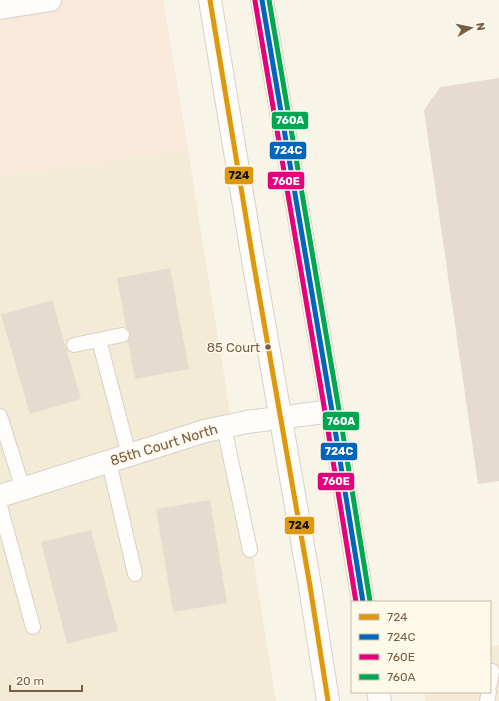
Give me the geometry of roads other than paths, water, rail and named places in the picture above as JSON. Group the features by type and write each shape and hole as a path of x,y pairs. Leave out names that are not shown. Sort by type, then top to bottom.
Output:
{"main road":[{"path":"0,8 50,0"},
{"path":"210,0 310,586 328,701"},
{"path":"262,0 363,601"},
{"name":"85th Court North","path":"0,496 224,426 332,410"}],"lane":[{"path":"74,345 122,335"},
{"path":"99,340 119,459 135,574"},
{"path":"0,416 23,489"},
{"path":"224,426 250,550"},
{"path":"0,506 33,627"}],"place":[{"name":"85 Court","path":"268,347"}]}
